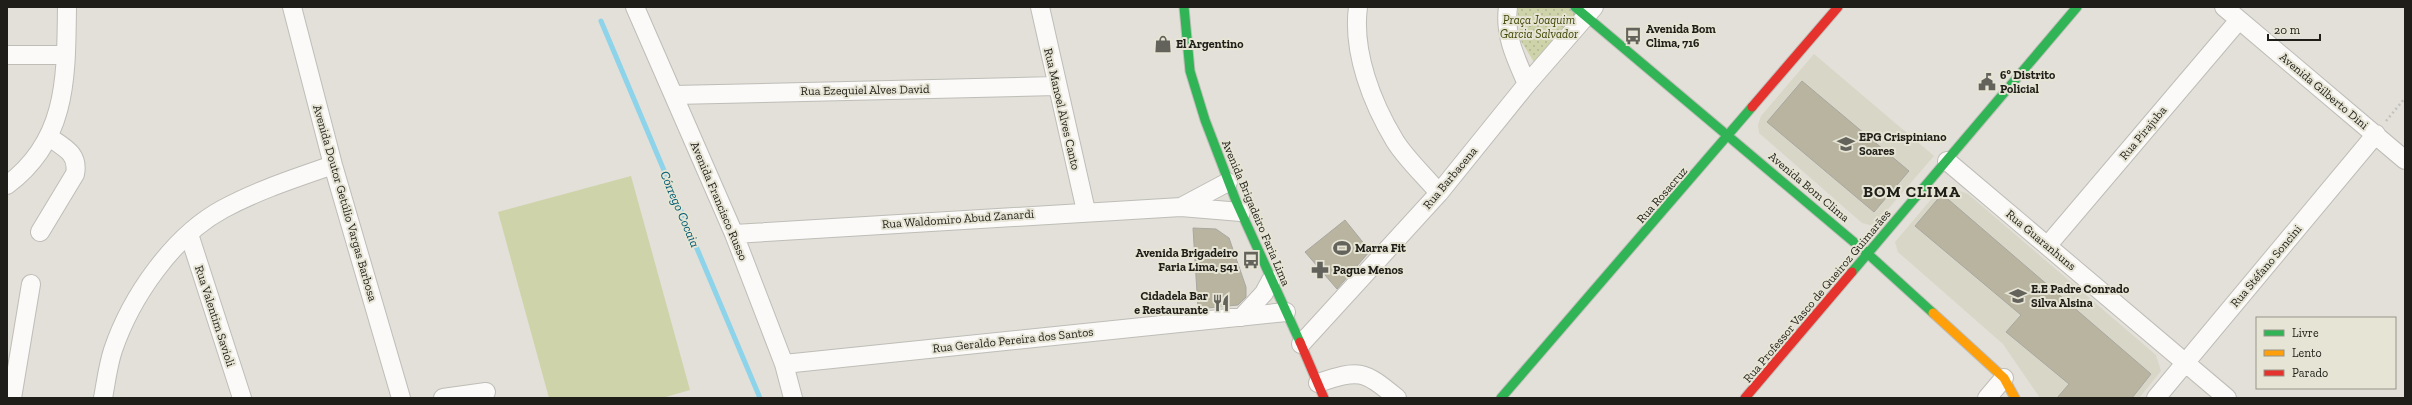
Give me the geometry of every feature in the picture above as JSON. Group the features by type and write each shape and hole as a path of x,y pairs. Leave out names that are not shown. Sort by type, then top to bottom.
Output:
{"street":[{"path":"7,185 31,165 49,137 61,101 66,55 67,7"},
{"name":"Avenida Doutor Getúlio Vargas Barbosa","path":"292,7 333,165 401,398"},
{"name":"Avenida Francisco Russo","path":"635,7 734,234 784,364 793,398"},
{"name":"Rua Manoel Alves Canto","path":"1040,7 1056,86 1086,211"},
{"name":"Avenida Brigadeiro Faria Lima","path":"1184,7 1191,78 1228,182 1321,390"},
{"path":"1358,7 1356,21 1363,67 1380,114 1396,143 1439,193"},
{"path":"1508,7 1507,28 1513,53 1527,84"},
{"name":"Rua Rosacruz","path":"1501,398 1729,136 1838,7"},
{"name":"Rua Professor Vasco de Queiroz Guimarães","path":"1745,398 2077,7"},
{"name":"Avenida Gilberto Dini","path":"2224,7 2405,160"},
{"name":"Rua Barbacena","path":"1301,344 1439,193 1585,10"},
{"name":"Avenida Bom Clima","path":"1585,10 1729,136 1868,254 2004,378 2015,398"},
{"name":"Rua Pirajuba","path":"2048,245 2239,20"},
{"path":"7,55 66,55"},
{"name":"Rua Ezequiel Alves David","path":"674,95 1056,86"},
{"name":"Rua Stéfano Soncini","path":"2156,398 2376,134"},
{"path":"40,232 75,174 77,166 76,159 71,151 49,137"},
{"name":"Rua Guaranhuns","path":"1946,161 2048,245 2184,364 2227,398"},
{"path":"103,398 113,351 126,319 149,280 188,234 222,209 264,190 333,165"},
{"name":"Rua Waldomiro Abud Zanardi","path":"1181,207 1228,182"},
{"name":"Rua Waldomiro Abud Zanardi","path":"734,234 1086,211 1181,207 1241,212"},
{"name":"Rua Valentim Savioli","path":"188,234 242,398"},
{"path":"1242,317 1264,293 1271,280"},
{"path":"12,398 31,284"},
{"name":"Rua Geraldo Pereira dos Santos","path":"784,364 1286,312"},
{"path":"1321,390 1346,373 1364,374 1398,398"},
{"path":"1987,398 2004,378"},
{"path":"443,398 486,392"}],"path":[{"path":"2376,134 2405,98"}],"shaded area":[{"name":"EPG Crispiniano Soares","path":"1814,54 1934,156 1876,223 1870,225 1862,223 1759,133 1758,125 1761,116"},
{"name":"E.E Padre Conrado Silva Alsina","path":"1955,189 1968,194 2156,355 2161,371 2139,398 2040,398 2003,344 1898,252 1895,242 1934,196"}],"green space":[{"name":"Praça Joaquim Garcia Salvador","path":"1517,7 1583,7 1534,62 1521,41"},
{"path":"631,176 690,390 662,398 549,398 498,212"}],"building":[{"path":"1802,81 1909,171 1874,212 1767,122"},
{"path":"1942,194 2151,374 2132,398 2057,398 2069,384 2006,332 2021,315 1915,226"},
{"path":"1345,220 1370,251 1337,289 1305,252"},
{"path":"1193,228 1216,229 1229,238 1246,287 1246,297 1238,305 1198,309"}],"waterway":[{"name":"Córrego Cocaia","path":"601,21 760,398"}],"traffic: fast":[{"path":"1184,7 1190,71 1205,120 1236,201 1300,342"},
{"path":"1575,7 1868,254 1933,313"},
{"path":"1852,272 2077,7"},
{"path":"1501,398 1752,107"}],"traffic: slow":[{"path":"1933,313 2004,378 2015,398"}],"traffic: jam":[{"path":"1752,107 1838,7"},
{"path":"1745,398 1852,272"},
{"path":"1300,342 1324,398"}],"place":[{"name":"Avenida Bom Clima, 716","path":"1633,36"},
{"name":"El Argentino","path":"1163,44"},
{"name":"6º Distrito Policial","path":"1987,82"},
{"name":"EPG Crispiniano Soares","path":"1846,144"},
{"name":"Marra Fit","path":"1342,248"},
{"name":"Avenida Brigadeiro Faria Lima, 541","path":"1251,260"},
{"name":"Pague Menos","path":"1320,270"},
{"name":"E.E Padre Conrado Silva Alsina","path":"2018,296"},
{"name":"Cidadela Bar e Restaurante","path":"1221,303"}],"district":[{"name":"BOM CLIMA","path":"1912,191"}]}
